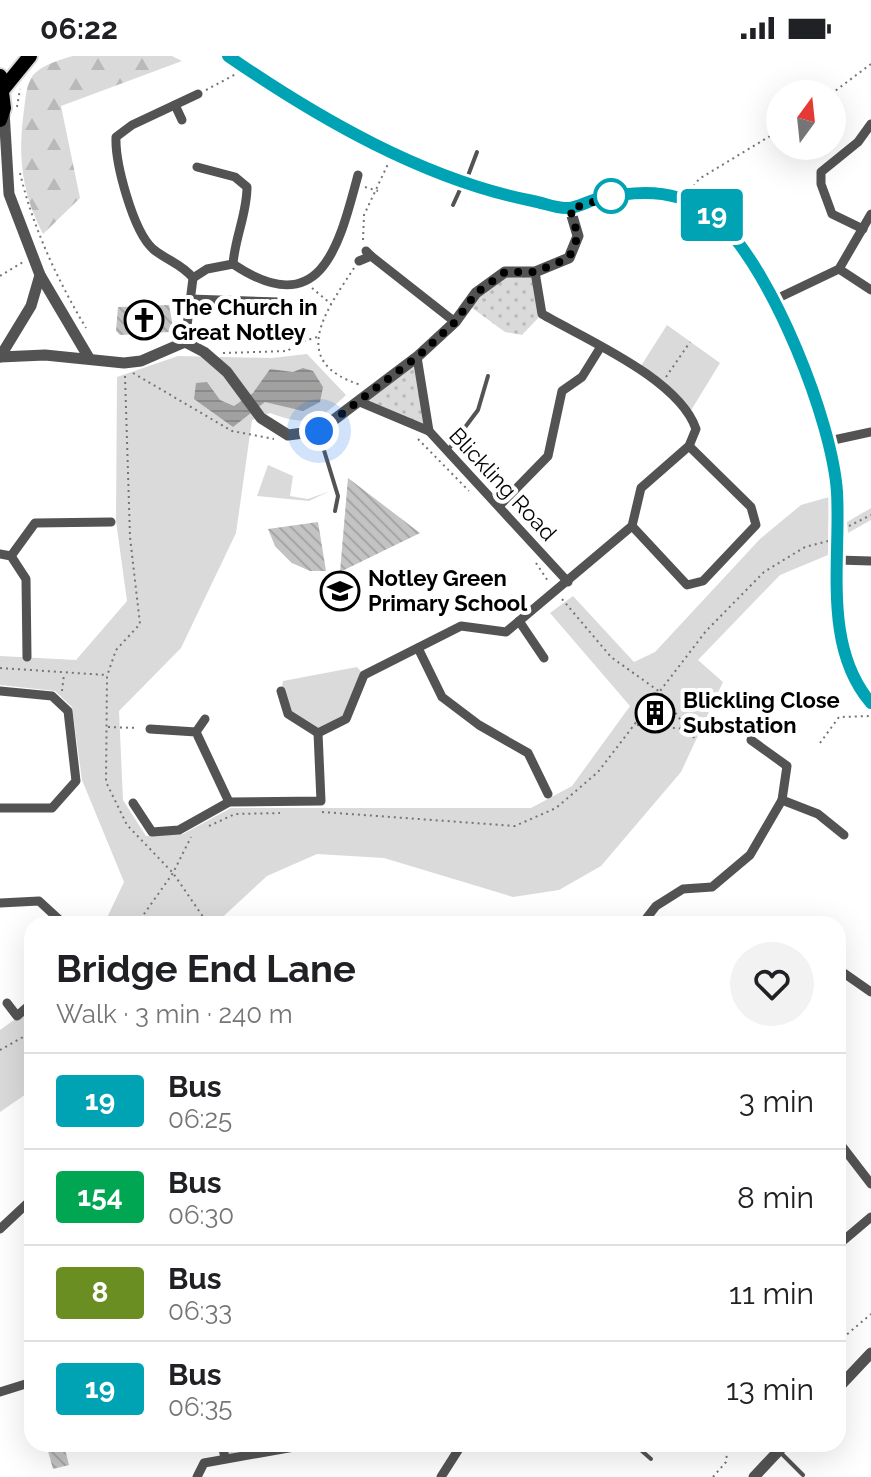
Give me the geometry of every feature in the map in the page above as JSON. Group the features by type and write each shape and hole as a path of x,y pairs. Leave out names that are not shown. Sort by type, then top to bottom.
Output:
{"highway":[{"path":"7,114 2,82 30,56"}],"street":[{"path":"228,56 277,90 393,151 501,195 570,209 586,202 661,192 684,198 707,211 731,234 774,300 829,441 837,490 834,591 837,618 849,659 871,703"},
{"path":"185,342 193,278 184,266 152,248 139,226 115,158 116,137 132,125 198,94"},
{"path":"175,105 182,120"},
{"path":"7,114 4,190 40,275 89,358"},
{"path":"863,229 832,214 821,184 821,172 858,142 871,124"},
{"path":"197,167 235,177 247,187 247,208 235,239 233,264"},
{"path":"193,278 207,269 233,264 266,284 288,286 305,282 326,264 338,242 357,180"},
{"path":"185,342 202,351 240,390 261,418 288,435 319,431 417,357 455,322 476,293 505,272 535,272 569,258 578,236 570,209"},
{"path":"774,300 839,269 871,214"},
{"path":"359,261 368,254 455,322"},
{"path":"839,269 871,290"},
{"path":"318,733 346,719 364,675 461,626 506,632 632,526 641,488 689,446 696,429 690,412 639,369 542,314 535,272"},
{"path":"0,357 31,306 40,275"},
{"path":"190,299 280,302"},
{"path":"0,357 89,358 124,363 141,361 185,342"},
{"path":"500,505 548,456 562,391 582,377 600,348"},
{"path":"417,357 429,431"},
{"name":"Blickling Road","path":"360,402 429,431 568,582"},
{"path":"829,441 871,432"},
{"path":"632,526 687,585 703,581 756,525 751,507 689,446"},
{"path":"11,556 35,523 111,522"},
{"path":"0,554 11,556 26,579 27,657"},
{"path":"837,560 871,561"},
{"path":"519,621 544,658"},
{"path":"418,648 442,697 479,725 528,753 548,794"},
{"path":"0,691 52,696 68,711 76,781 52,808 0,808"},
{"path":"281,691 288,714 318,733"},
{"path":"196,732 205,719"},
{"path":"150,729 196,732"},
{"path":"196,732 229,802"},
{"path":"133,803 152,832 179,830 229,802 321,801 318,733"},
{"path":"648,916 656,906 683,889 712,887 750,855 782,800 787,766 751,740"},
{"path":"782,800 818,814 844,835"},
{"path":"0,903 39,901 55,916"},
{"path":"846,975 871,992"},
{"path":"7,1003 17,1016 24,1010"},
{"path":"846,1151 871,1184"},
{"path":"0,1229 24,1206"},
{"path":"846,1238 871,1217"},
{"path":"846,1380 871,1353"},
{"path":"0,1392 24,1384"},
{"path":"224,1452 225,1458"},
{"path":"197,1477 204,1463 262,1452"},
{"path":"441,1477 457,1452"},
{"path":"754,1477 777,1452"}],"lane":[{"path":"453,205 477,152"},
{"path":"448,450 478,410 488,376"},
{"path":"319,431 338,496 335,511"},
{"path":"643,1452 651,1459"},
{"path":"786,1452 803,1475"}],"path":[{"path":"846,83 871,64"},
{"path":"198,94 247,69"},
{"path":"7,114 22,84"},
{"path":"684,198 699,179 766,138"},
{"path":"368,254 364,215 378,191 393,151"},
{"path":"20,172 30,211 56,274 90,336"},
{"path":"357,180 378,191"},
{"path":"0,276 34,256"},
{"path":"359,261 322,318 318,337 324,361 338,378 378,387"},
{"path":"305,282 331,304"},
{"path":"202,351 288,351 295,344 318,337"},
{"path":"660,386 690,342"},
{"path":"203,916 173,873 127,825 106,782 107,676 116,650 140,624 130,537 125,371 232,431 277,440"},
{"path":"414,436 475,497"},
{"path":"837,531 871,515"},
{"path":"533,559 556,592 611,657 660,692 694,738"},
{"path":"0,668 107,676"},
{"path":"61,705 64,672"},
{"path":"820,743 839,717 871,716"},
{"path":"636,725 687,729"},
{"path":"107,727 150,729"},
{"path":"143,916 173,873"},
{"path":"0,1050 24,1036"},
{"path":"846,1335 871,1314"},
{"path":"713,1477 726,1462 727,1452"}],"green space":[{"path":"73,56 172,56 182,61 61,106 80,198 43,234 31,205 22,163 26,94 33,75 49,64"},
{"path":"505,272 535,272 542,314 522,335 505,332 468,305"},
{"path":"667,325 720,363 690,412 639,369"},
{"path":"307,354 346,395 328,411 311,419 294,420 270,413 252,420 236,533 181,648 119,711 123,800 146,836 183,834 231,808 531,808 572,786 630,706 550,613 573,596 634,662 655,652 760,539 801,505 829,497 828,555 780,575 698,660 723,682 681,772 601,866 559,890 513,897 384,858 317,854 267,876 224,916 108,916 124,882 82,780 72,707 55,691 0,685 0,656 76,660 127,601 116,521 117,377 178,356 272,358"},
{"path":"417,357 429,431 360,402"},
{"path":"268,465 293,476 290,496 308,499 330,491 309,501 257,496"},
{"path":"871,508 871,520 848,533 847,522"},
{"path":"357,667 364,675 346,719 318,733 288,714 281,691 283,681"},
{"path":"24,1013 24,1096 0,1112 0,1030"},
{"path":"224,1452 262,1452 225,1458"}],"shaded area":[{"path":"303,368 313,371 323,387 320,402 303,411 265,402 233,427 194,399 196,383 207,382 220,400 234,406 253,393 270,369 293,372"}],"building":[{"name":"The Church in Great Notley","path":"169,305 173,327 170,332 120,335 116,331 118,307"},
{"path":"348,478 420,533 340,572"},
{"path":"318,522 326,571 310,571 292,563 275,546 268,529"},
{"path":"48,1452 66,1452 69,1465 53,1469"}],"bus line":[{"name":"19","path":"228,56 277,90 402,156 501,195 570,209 616,195 661,192 684,198 721,223 741,246 774,300 829,441 837,490 834,591 837,618 849,659 871,703"}],"place":[{"name":"The Church in Great Notley","path":"144,320"},
{"name":"Notley Green Primary School","path":"340,591"},
{"name":"Blickling Close Substation","path":"655,713"}],"route":[{"path":"319,431 417,357 455,322 476,293 505,272 535,272 569,258 578,236 570,209 616,195 611,196"}]}
